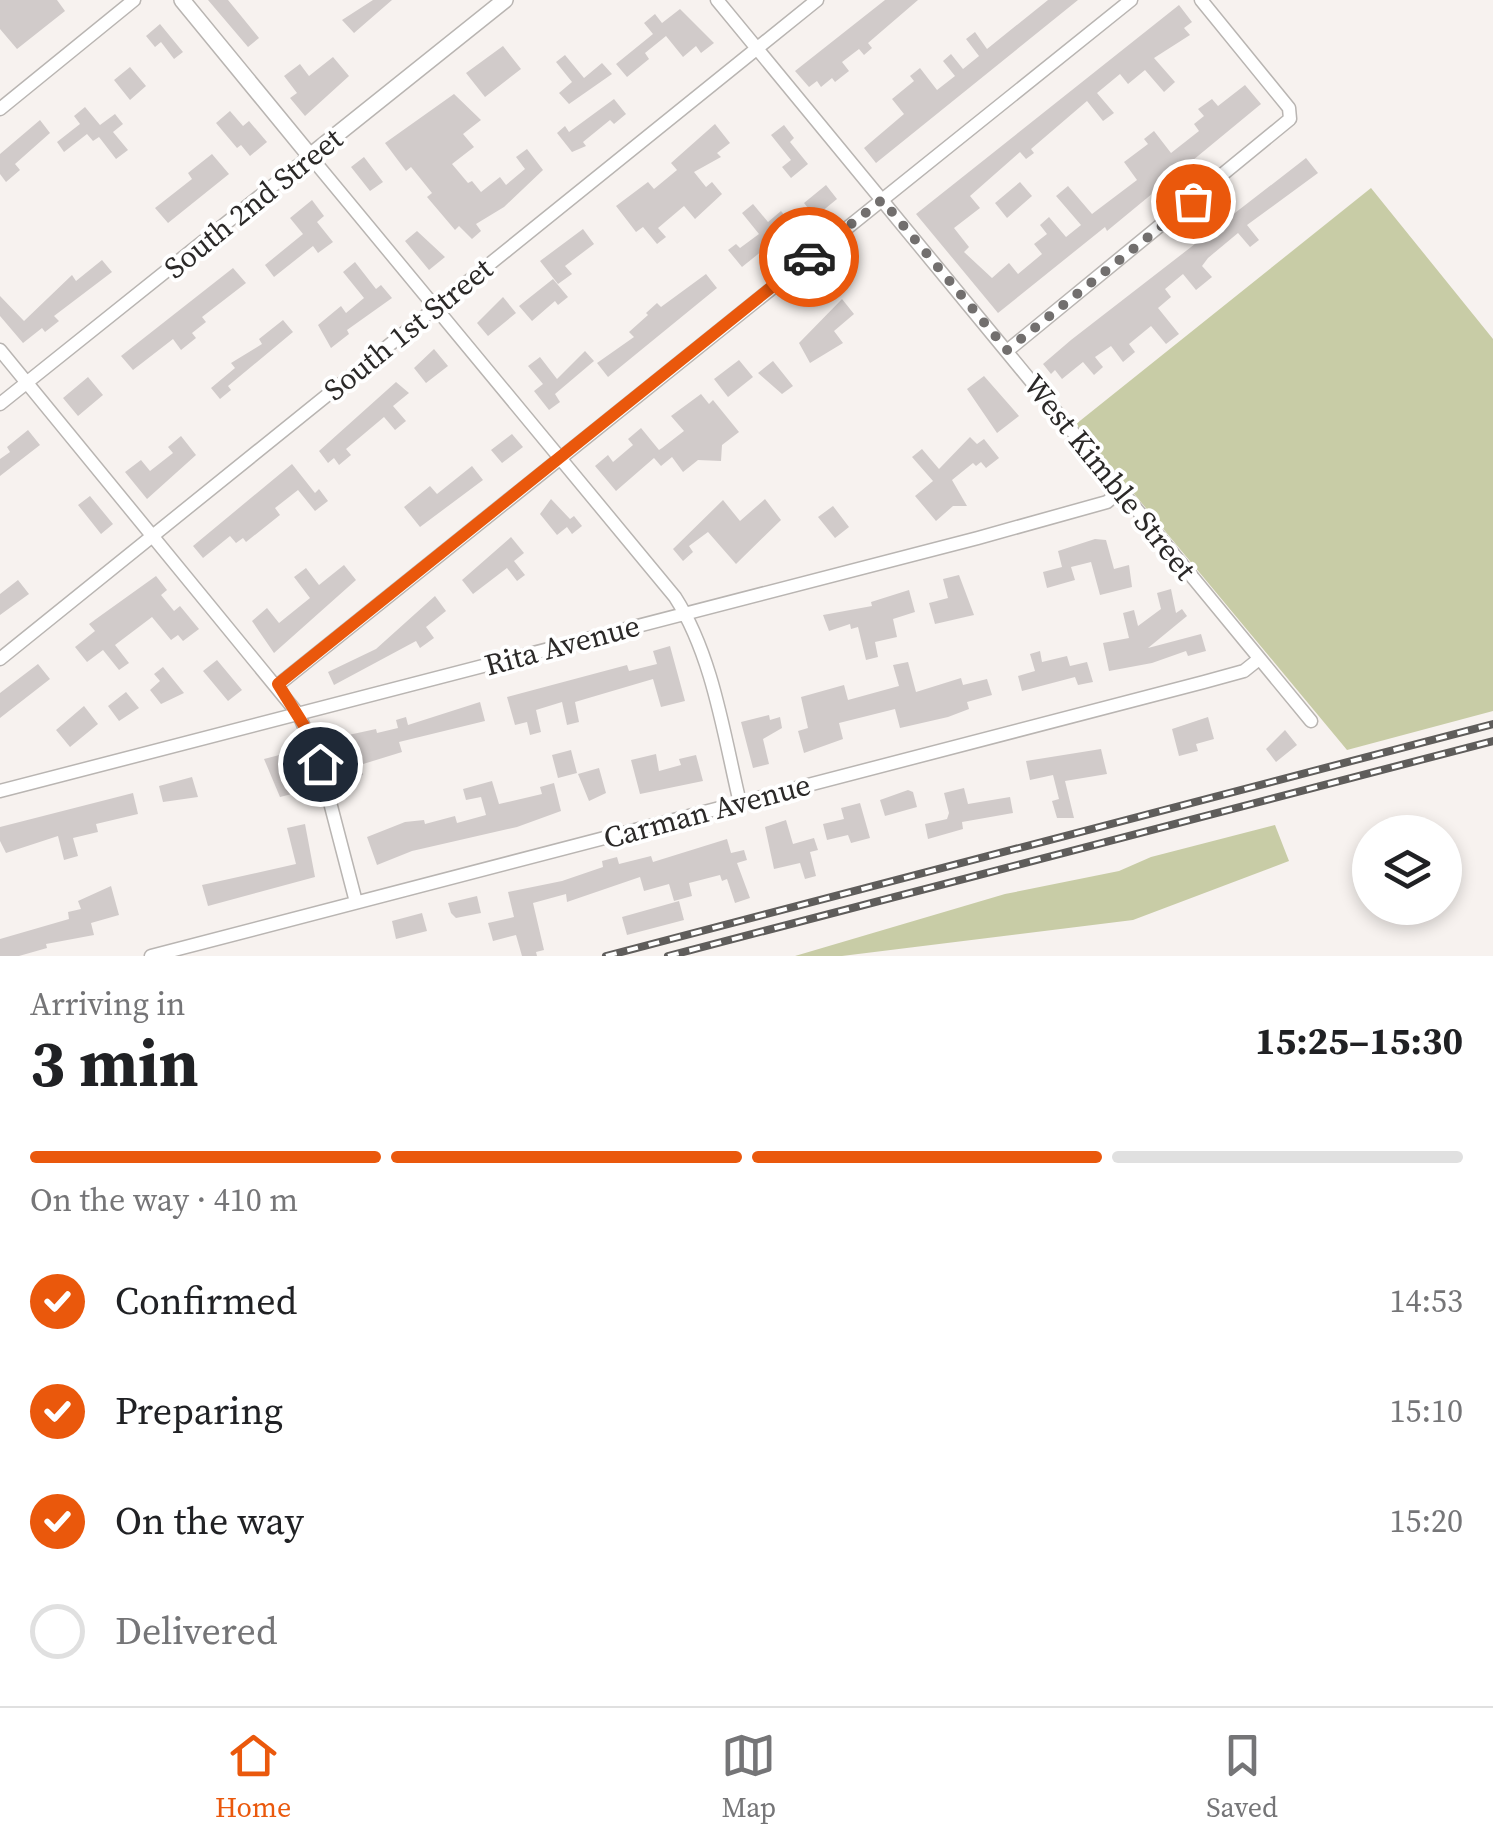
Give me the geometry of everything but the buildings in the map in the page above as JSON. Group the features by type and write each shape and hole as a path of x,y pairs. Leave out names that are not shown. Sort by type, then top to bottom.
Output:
{"street":[{"path":"0,108 134,0"},
{"path":"182,0 686,613 720,716 740,803"},
{"name":"South 2nd Street","path":"0,404 505,0"},
{"name":"West Kimble Street","path":"717,0 1312,720"},
{"name":"South 1st Street","path":"0,660 817,0"},
{"path":"278,684 1131,0"},
{"path":"1007,350 1290,119 1280,96 1201,0"},
{"path":"0,350 278,684 299,715 320,764 356,902"},
{"name":"Rita Avenue","path":"0,792 1107,502 1121,490"},
{"name":"Carman Avenue","path":"150,956 1230,675 1259,659"}],"green space":[{"path":"1371,188 1493,339 1493,711 1347,750 1076,424"},
{"path":"1275,825 1289,861 1133,920 842,956 795,956 1005,894 1119,871 1151,857"}],"railway":[{"path":"606,956 1493,724"},
{"path":"668,956 1493,741"}],"way so far":[{"path":"809,257 882,200 1007,350 1193,201"}],"route":[{"path":"320,764 308,732 278,684 809,257"}]}
